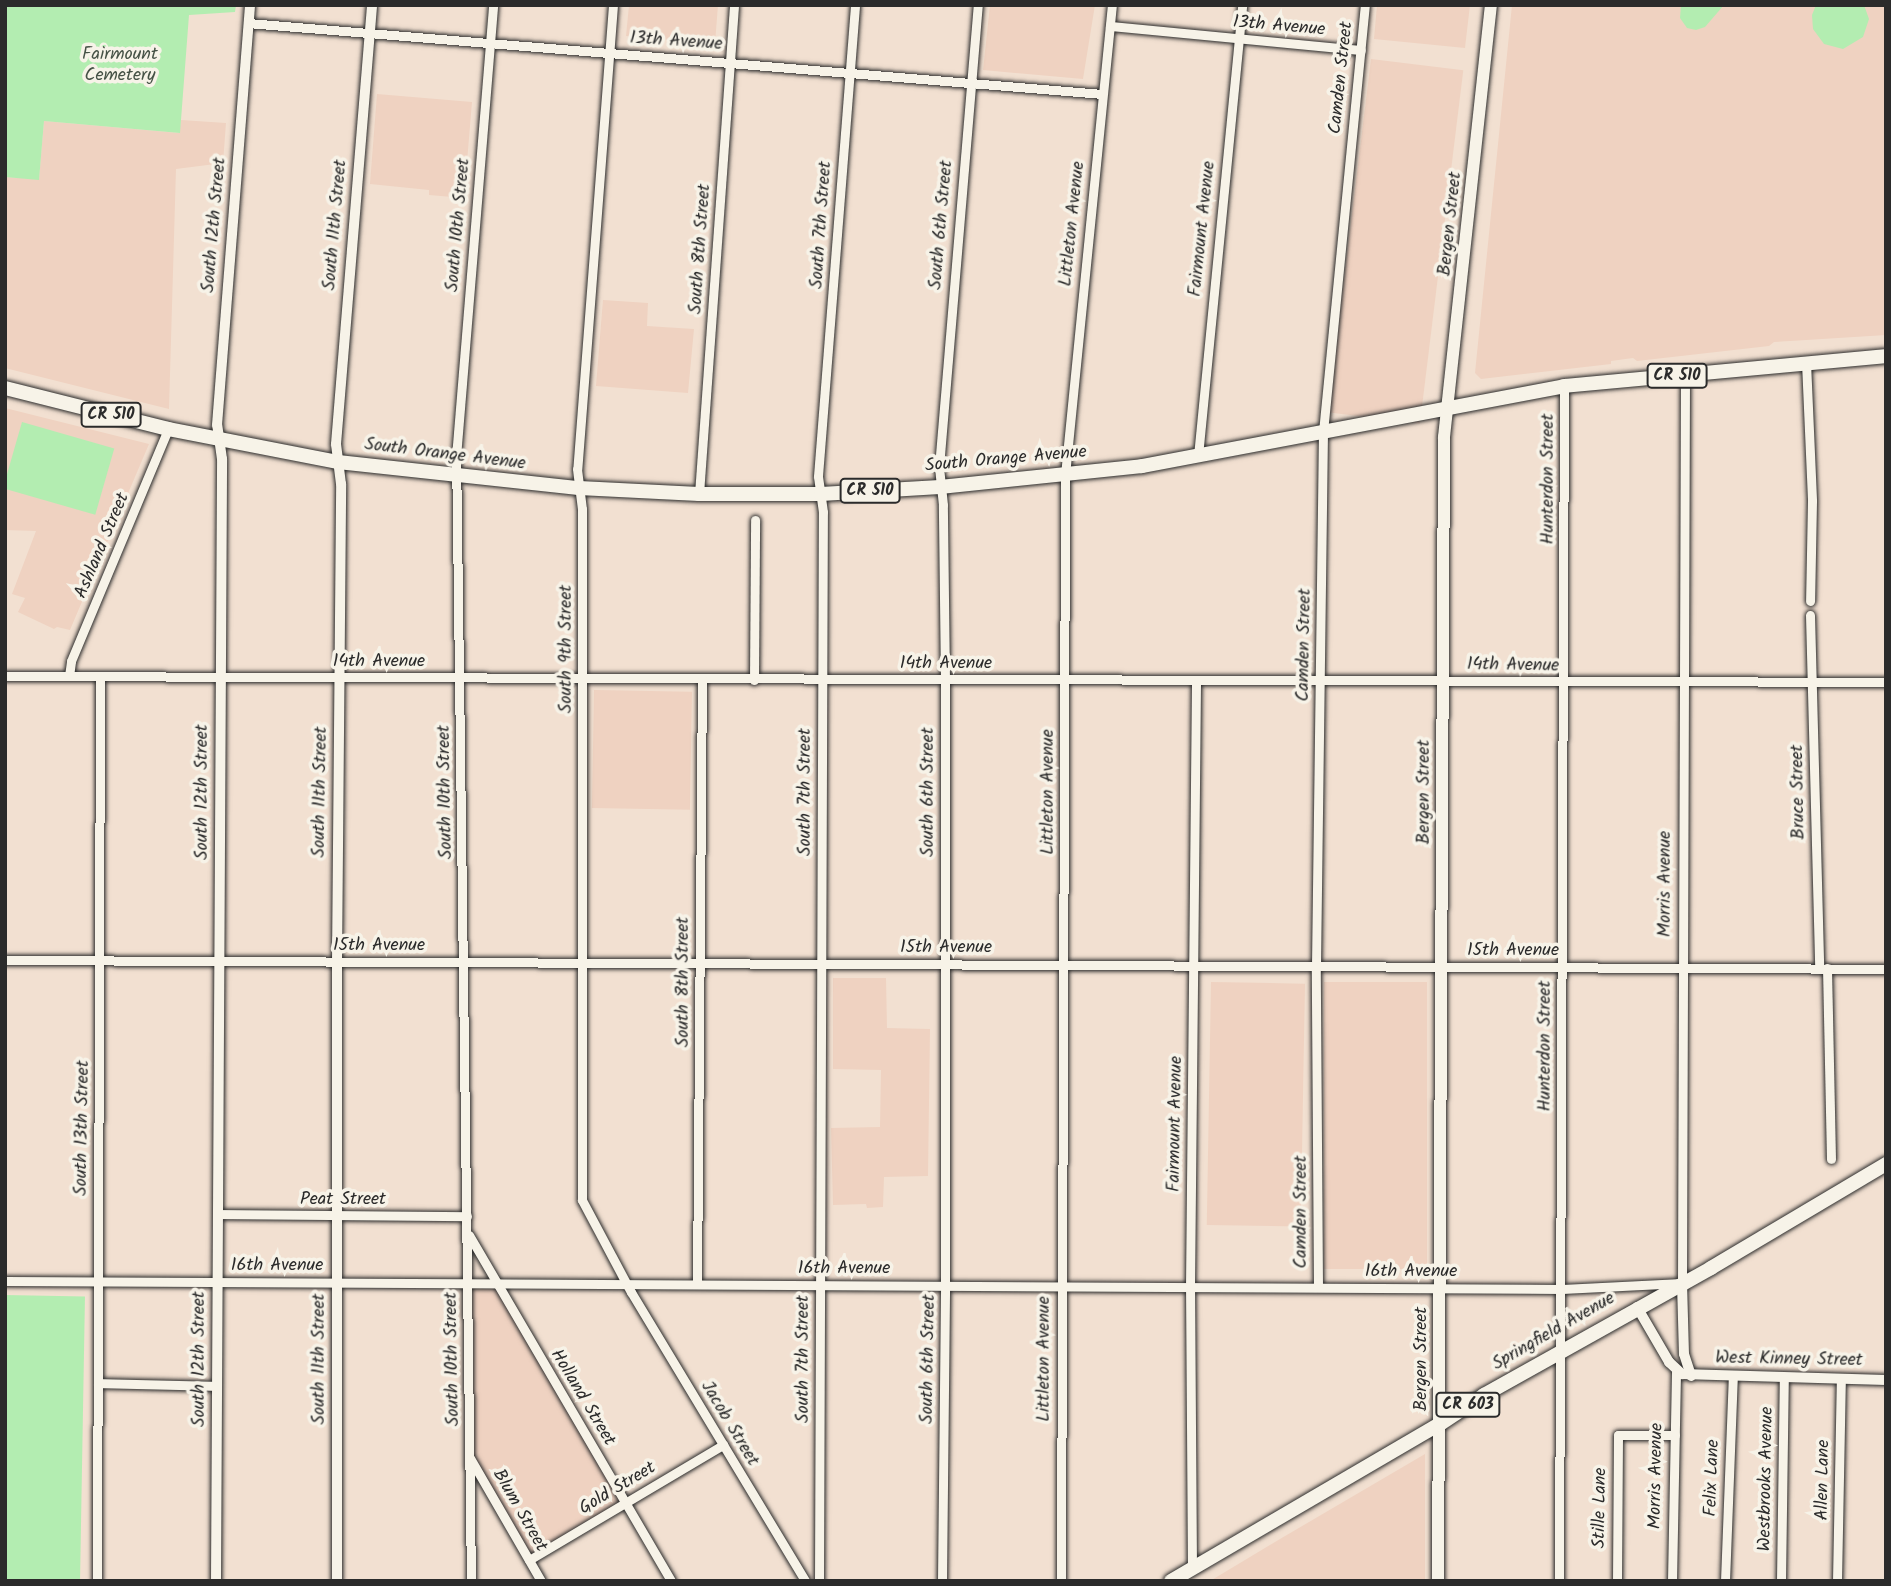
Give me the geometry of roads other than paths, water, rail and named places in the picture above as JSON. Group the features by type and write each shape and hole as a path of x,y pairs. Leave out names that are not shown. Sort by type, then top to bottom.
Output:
{"main road":[{"name":"Bergen Street","path":"1438,1581 1444,437 1492,5"},
{"name":"South Orange Avenue","path":"5,388 168,429 338,462 457,477 579,488 699,495 821,494 1065,475 1198,456 1564,386 1886,356"},
{"name":"Springfield Avenue","path":"1171,1581 1440,1424 1484,1395 1886,1164"}],"street":[{"name":"South 12th Street","path":"216,1581 222,677 222,459 218,439 220,375 250,5"},
{"name":"South 11th Street","path":"337,1581 337,962 341,484 336,444 372,5"},
{"name":"South 10th Street","path":"471,1581 457,477 493,5"},
{"name":"South 9th Street","path":"612,5 578,469 582,509 583,678 580,963 582,1200 627,1284"},
{"name":"South 8th Street","path":"699,495 734,5"},
{"name":"South 7th Street","path":"819,1581 822,680 821,494 818,475 855,5"},
{"name":"South 6th Street","path":"942,1581 945,680 943,505 940,486 978,5"},
{"name":"Littleton Avenue","path":"1061,1581 1065,475 1112,5"},
{"name":"Fairmount Avenue","path":"1198,456 1242,5"},
{"name":"Camden Street","path":"1318,1287 1316,966 1323,432 1365,5"},
{"name":"13th Avenue","path":"248,23 1102,94"},
{"name":"13th Avenue","path":"1110,26 1361,50"},
{"path":"1806,362 1812,501 1810,601"},
{"name":"Morris Avenue","path":"1685,376 1682,1283 1684,1354 1691,1376"},
{"name":"Hunterdon Street","path":"1559,1581 1564,386"},
{"name":"Ashland Street","path":"69,676 71,661 168,429"},
{"path":"754,680 755,520"},
{"name":"Bruce Street","path":"1810,615 1831,1159"},
{"name":"14th Avenue","path":"5,676 1812,684 1886,682"},
{"name":"South 13th Street","path":"97,1581 100,676"},
{"name":"South 8th Street","path":"697,1284 702,679"},
{"name":"Fairmount Avenue","path":"1192,1569 1190,1287 1196,680"},
{"name":"15th Avenue","path":"5,960 1886,968"},
{"name":"Peat Street","path":"218,1214 467,1216"},
{"name":"Holland Street","path":"467,1231 671,1581"},
{"name":"16th Avenue","path":"5,1281 1562,1289 1682,1283"},
{"name":"Jacob Street","path":"627,1284 805,1581"},
{"path":"1637,1307 1676,1371 1691,1376"},
{"name":"Morris Avenue","path":"1672,1581 1676,1371"},
{"name":"West Kinney Street","path":"1691,1376 1886,1380"},
{"name":"Felix Lane","path":"1725,1581 1733,1376"},
{"name":"Westbrooks Avenue","path":"1781,1581 1784,1378"},
{"name":"Allen Lane","path":"1837,1581 1841,1380"},
{"path":"98,1383 217,1387"},
{"name":"Stille Lane","path":"1616,1581 1618,1435 1675,1435"},
{"name":"Gold Street","path":"529,1560 723,1445"},
{"name":"Blum Street","path":"470,1457 541,1581"}],"park label":[{"name":"Fairmount Cemetery","path":"120,66"}]}
